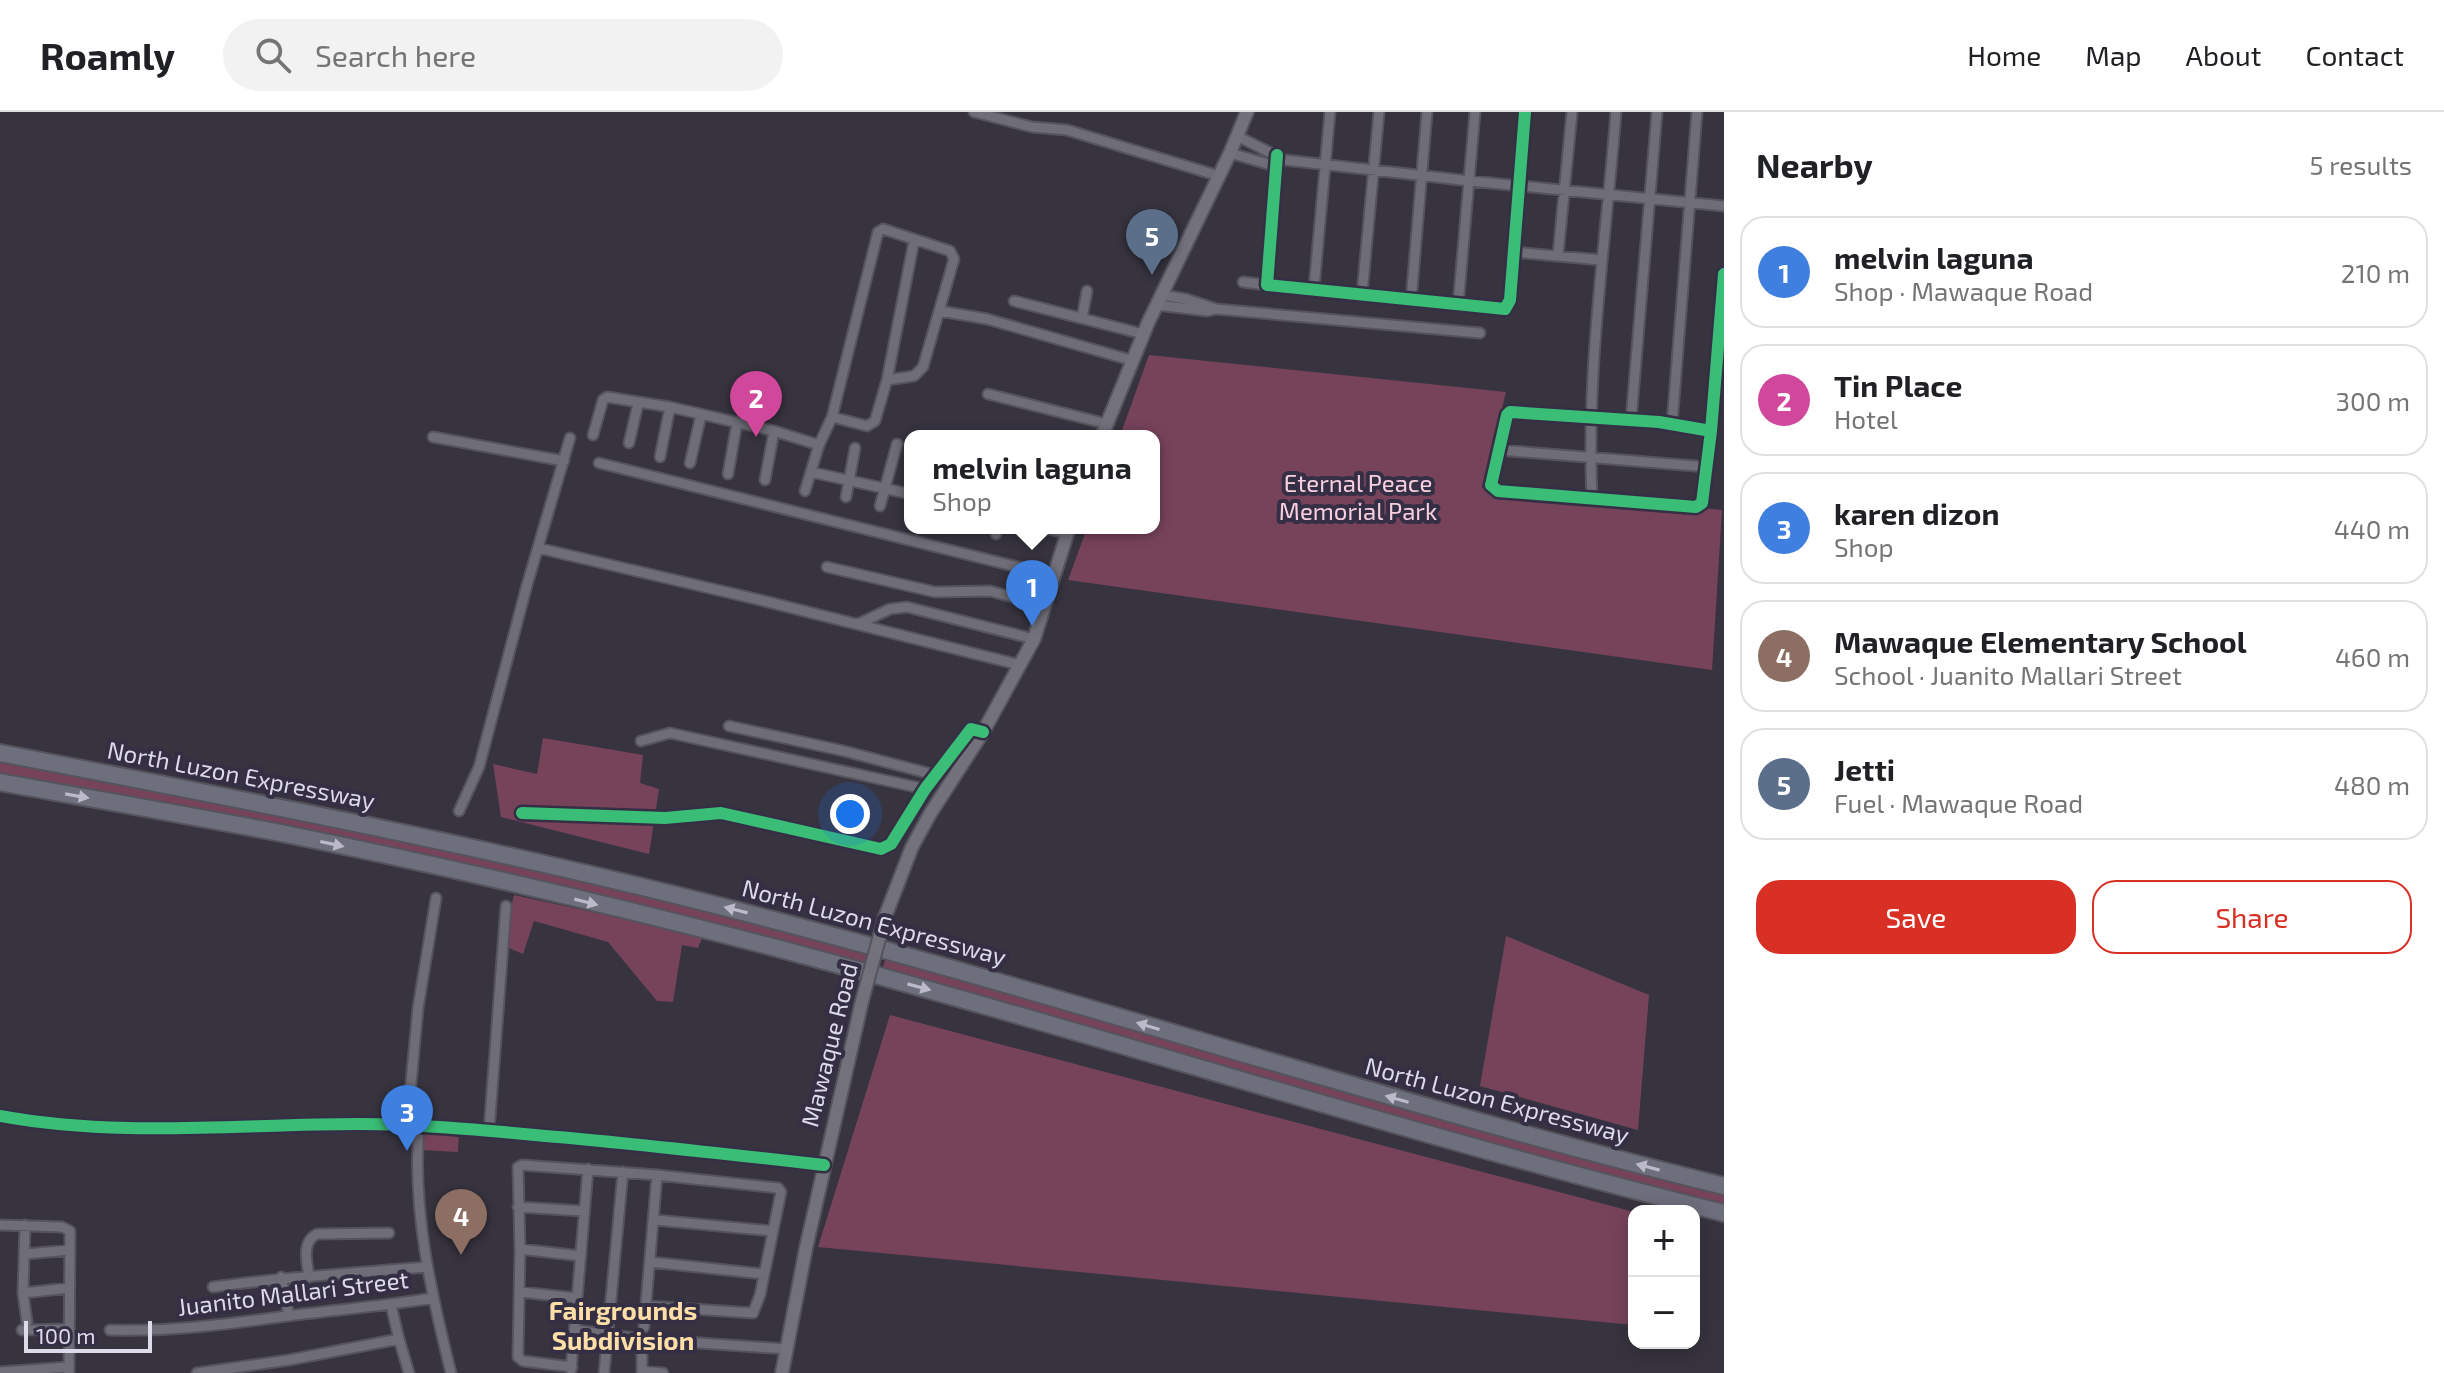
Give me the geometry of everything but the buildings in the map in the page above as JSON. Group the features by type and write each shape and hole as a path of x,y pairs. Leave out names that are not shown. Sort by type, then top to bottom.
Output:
{"highway":[{"name":"North Luzon Expressway","path":"0,753 290,808 531,860 774,920 971,973 1428,1108 1724,1186"},
{"name":"North Luzon Expressway","path":"0,782 297,837 523,886 767,946 1277,1091 1724,1213"}],"main road":[{"path":"1105,430 1143,334 1230,153 1245,113"},
{"name":"Mawaque Road","path":"782,1373 824,1165 885,917 918,836 983,732 1034,639 1067,534"},
{"path":"0,1116 38,1123 153,1129 357,1124 413,1126 824,1165"}],"street":[{"path":"974,112 1032,127 1067,130 1219,176"},
{"path":"1314,288 1330,112"},
{"path":"1362,294 1379,112"},
{"path":"1411,301 1427,112"},
{"path":"1458,306 1475,112"},
{"path":"1243,282 1505,309 1510,300 1525,112"},
{"path":"1558,255 1572,112"},
{"path":"1592,498 1590,419 1595,328 1616,112"},
{"path":"1631,420 1652,200 1657,112"},
{"path":"1672,424 1697,112"},
{"path":"1237,136 1281,157 1326,165 1724,206"},
{"path":"1230,153 1275,166"},
{"path":"1267,285 1275,166 1281,157"},
{"path":"805,491 819,445 832,417 878,232 883,229 953,254 940,311 919,373 887,380"},
{"path":"832,417 872,425 887,380 914,241"},
{"path":"1514,252 1601,260"},
{"path":"1711,431 1631,420 1510,412 1492,489 1696,507 1702,503 1708,467 1711,431 1724,274"},
{"path":"1082,318 1087,291"},
{"path":"1160,300 1186,299 1216,309 1480,333"},
{"path":"1014,301 1143,334"},
{"path":"940,311 987,319 1134,361"},
{"path":"988,394 1105,430"},
{"path":"593,435 604,398 670,407 774,431 819,445"},
{"path":"629,443 638,404"},
{"path":"660,457 670,407"},
{"path":"690,463 701,415"},
{"path":"728,474 737,423"},
{"path":"765,480 774,431"},
{"path":"433,437 564,461"},
{"path":"459,811 479,767 570,438"},
{"path":"880,506 897,444"},
{"path":"846,497 855,448"},
{"path":"1500,450 1708,467"},
{"path":"599,463 1054,576"},
{"path":"811,472 904,492"},
{"path":"538,548 1020,665"},
{"path":"827,567 935,592 990,591 1045,606"},
{"path":"858,624 890,609 907,607 1034,639"},
{"path":"729,726 935,775"},
{"path":"522,813 665,818 721,813 881,849 891,844 925,789 971,729 983,732"},
{"path":"641,741 670,733 925,789"},
{"path":"436,898 418,1008 413,1126 427,1267 451,1373"},
{"path":"489,1131 506,906"},
{"path":"588,1169 571,1370 520,1361 516,1170 522,1165 588,1169 773,1186 781,1192 756,1309 750,1314 646,1306"},
{"path":"604,1373 623,1172"},
{"path":"644,1327 657,1175"},
{"path":"518,1207 584,1211"},
{"path":"655,1220 772,1231"},
{"path":"0,1225 67,1228 70,1231 68,1370 0,1372"},
{"path":"25,1225 25,1326 69,1329"},
{"path":"309,1277 307,1254 311,1237 317,1234 389,1233"},
{"path":"520,1249 581,1256"},
{"path":"26,1254 70,1250"},
{"path":"650,1262 764,1274"},
{"path":"213,1287 281,1277 427,1267"},
{"path":"281,1277 289,1316"},
{"path":"23,1293 69,1288"},
{"path":"520,1292 577,1298"},
{"name":"Juanito Mallari Street","path":"110,1330 140,1331 433,1298"},
{"path":"391,1305 409,1373"},
{"path":"575,1330 786,1349"},
{"path":"197,1373 289,1360 399,1339"},
{"path":"642,1352 642,1372 663,1373"}],"green space":[{"name":"Eternal Peace Memorial Park","path":"1149,355 1506,392 1482,488 1722,510 1712,670 1068,580 1085,534 1160,534 1160,430 1122,430"},
{"path":"543,738 643,755 640,783 659,789 649,854 501,817 493,764 537,774"},
{"path":"0,761 510,862 875,953 869,970 271,826 0,774"},
{"path":"514,895 703,936 698,948 682,945 673,1002 657,1001 608,942 534,921 523,954 502,945"},
{"path":"1506,936 1649,995 1638,1130 1480,1086"},
{"path":"886,957 1360,1096 1724,1192 1724,1208 881,974"},
{"path":"890,1015 1628,1210 1628,1324 818,1247"},
{"path":"422,1128 459,1130 458,1152 421,1150"}],"cycle path":[{"path":"1277,155 1267,285 1505,309 1510,300 1525,112"},
{"path":"1711,431 1659,422 1510,412 1491,485 1498,491 1696,507 1702,503 1711,431 1724,274"},
{"path":"522,813 665,818 721,813 881,849 891,844 925,789 971,729 983,732"},
{"path":"0,1116 89,1127 358,1124 433,1127 625,1143 824,1165"}],"place":[{"name":"Jetti","path":"1152,275"},
{"name":"Tin Place","path":"756,437"},
{"name":"melvin laguna","path":"1032,626"},
{"name":"karen dizon","path":"407,1151"},
{"name":"Mawaque Elementary School","path":"461,1255"}],"district":[{"name":"Fairgrounds Subdivision","path":"623,1326"}]}
